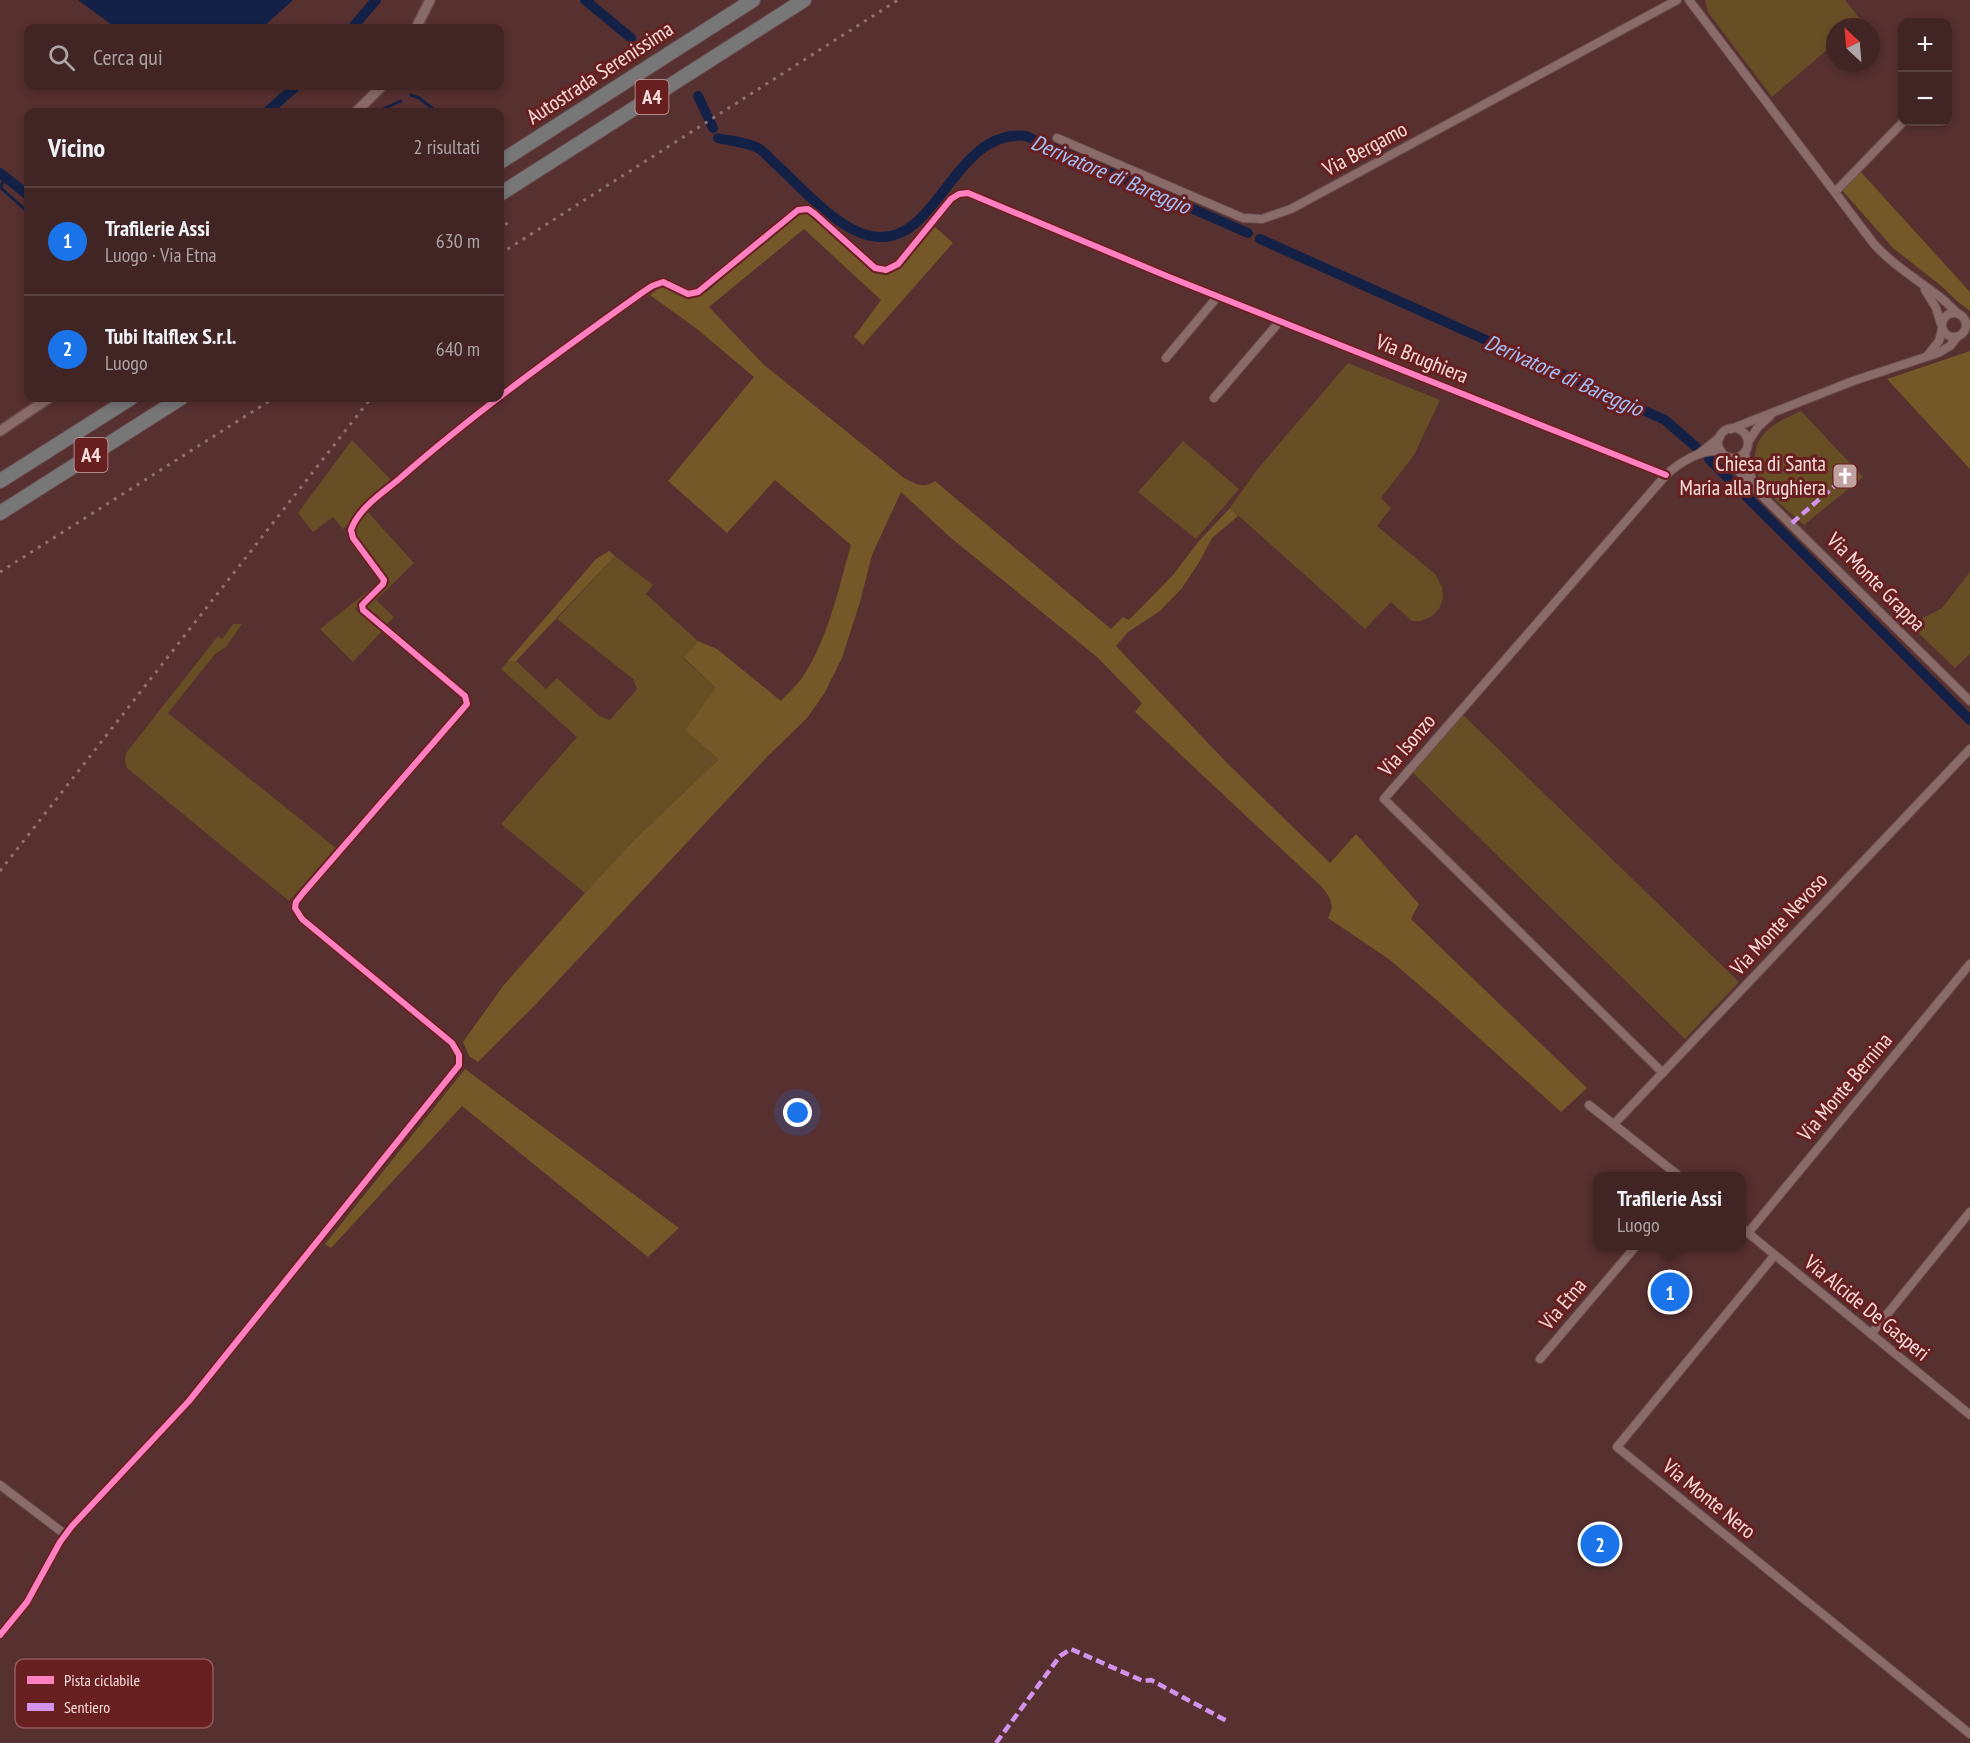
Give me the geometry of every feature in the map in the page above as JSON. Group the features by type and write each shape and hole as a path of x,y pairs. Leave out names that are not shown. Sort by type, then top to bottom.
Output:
{"highway":[{"name":"Autostrada Serenissima","path":"504,159 753,0"},
{"name":"A4","path":"504,191 804,0"},
{"name":"A4","path":"0,481 124,402"},
{"name":"A4","path":"0,513 175,402"}],"street":[{"path":"418,24 430,0"},
{"name":"Via Bergamo","path":"1057,138 1243,218 1253,220 1271,217 1291,209 1400,151 1677,0"},
{"path":"1689,0 1879,249 1922,286 1937,294 1968,322 1950,346 1726,430 1699,455"},
{"path":"360,108 378,90"},
{"path":"1835,192 1899,126"},
{"name":"Via Brughiera","path":"504,395 652,286 663,282 688,294 703,290 798,210 811,211 876,268 886,270 898,264 951,199 959,194 968,193 1166,276 1666,475"},
{"path":"1922,286 1932,300 1948,337 1970,335"},
{"path":"1166,358 1218,296"},
{"path":"1926,356 1939,341 1947,315 1959,314"},
{"path":"1214,398 1280,321"},
{"path":"3,428 43,402"},
{"name":"Via Brughiera","path":"66,1534 189,1401 459,1065 459,1055 452,1043 302,920 295,908 303,893 467,704 465,696 363,610 363,605 383,584 384,580 353,538 351,530 358,517 370,504 434,448 494,402"},
{"path":"1666,475 1682,463 1714,451 1735,458 1745,452 1748,442 1758,427 1776,412"},
{"path":"1731,429 1743,433 1748,442"},
{"path":"1720,437 1718,443 1723,454"},
{"name":"Via Monte Grappa","path":"1745,452 1747,466 1756,488"},
{"name":"Via Monte Grappa","path":"1723,454 1970,702"},
{"name":"Via Isonzo","path":"1663,1073 1384,799 1666,475"},
{"name":"Via Monte Nevoso","path":"1614,1124 1970,749"},
{"name":"Via Monte Bernina","path":"1746,1229 1970,964"},
{"path":"1590,1105 1674,1172"},
{"path":"1871,1334 1970,1212"},
{"name":"Via Alcide De Gasperi","path":"1746,1231 1970,1415"},
{"name":"Via Etna","path":"1540,1359 1632,1250"},
{"name":"Via Monte Nero","path":"1774,1256 1617,1447 1970,1734"},
{"path":"0,1485 66,1534 27,1602 0,1635"}],"shaded area":[{"path":"1705,0 1845,0 1859,18 1826,18 1826,51 1772,97 1708,12"},
{"path":"1860,171 1970,292 1970,311 1893,248 1841,189"},
{"path":"808,212 882,273 935,227 953,243 863,345 854,337 881,300 804,229 709,307 763,364 904,478 923,485 935,481 1111,629 1123,617 1129,620 1173,575 1199,541 1230,508 1238,516 1212,538 1182,588 1160,611 1128,632 1116,646 1226,762 1330,863 1356,834 1419,904 1411,919 1587,1088 1561,1112 1390,960 1328,918 1331,902 1321,886 1135,712 1142,703 1097,657 951,538 901,492 872,555 842,658 824,694 807,718 767,757 536,1004 478,1062 469,1056 463,1042 503,986 633,841 719,759 685,730 716,688 684,658 698,641 717,649 781,701 806,672 821,642 833,610 851,545 775,480 727,533 668,481 754,377 697,329 650,295 662,286 701,295 796,214"},
{"path":"1970,351 1970,469 1887,379"},
{"path":"1348,363 1440,400 1414,455 1381,498 1391,508 1377,526 1435,574 1442,587 1443,598 1439,609 1431,617 1421,621 1412,621 1391,602 1365,629 1230,508 1256,471"},
{"path":"1801,411 1863,477 1804,525 1763,485 1757,473 1755,459 1756,449 1764,434 1777,423"},
{"path":"352,440 391,480 343,529 333,517 313,532 298,513"},
{"path":"1183,441 1239,489 1196,539 1138,492"},
{"path":"367,511 414,563 376,600 394,617 385,626 366,608 390,582 355,537 355,527"},
{"path":"609,551 615,556 516,661 508,661 596,559"},
{"path":"615,556 653,585 646,594 698,641 684,659 716,688 719,759 633,841 585,893 501,824 577,737 501,669 508,661 516,661 546,689 557,678 599,716 610,720 637,689 633,679 557,619"},
{"path":"1970,572 1970,654 1955,668 1910,625 1942,608"},
{"path":"381,581 381,584 355,609 382,631 353,662 320,629"},
{"path":"233,624 242,624 226,647 215,654 168,713 336,848 289,901 127,768 125,761 126,753 218,636 222,639"},
{"path":"1463,715 1739,982 1685,1039 1412,772"},
{"path":"465,1069 679,1228 648,1257 462,1106 331,1248 325,1244"}],"water":[{"path":"78,0 293,0 266,24 111,24"}],"waterway":[{"name":"Derivatore di Bareggio","path":"355,24 376,0"},
{"name":"Derivatore di Bareggio","path":"585,0 631,38"},
{"name":"Derivatore di Bareggio","path":"271,108 292,90"},
{"path":"411,95 432,108"},
{"name":"Derivatore di Bareggio","path":"698,96 713,128"},
{"path":"385,108 401,101"},
{"name":"Derivatore di Bareggio","path":"718,138 758,148 837,220 864,234 878,237 899,233 917,222 964,165 981,149 1002,138 1026,136 1248,233"},
{"name":"Derivatore di Bareggio","path":"0,173 24,192"},
{"path":"6,178 1,185 2,189 24,208"},
{"name":"Derivatore di Bareggio","path":"1260,239 1665,420 1696,447"},
{"name":"Derivatore di Bareggio","path":"1709,459 1970,720"}],"railway":[{"path":"504,251 898,0"},
{"path":"504,227 511,218"},
{"path":"0,572 268,402"},
{"path":"0,871 368,402"}],"marked path":[{"path":"1792,523 1837,484"},
{"path":"996,1743 1060,1656 1071,1649 1143,1681 1151,1680 1227,1721"}],"cycle path":[{"path":"504,393 652,286 663,282 688,294 698,292 798,210 808,209 875,268 886,270 898,264 951,199 959,194 968,193 1169,277 1666,475"},
{"path":"0,1635 27,1602 60,1542 72,1526 189,1401 459,1065 459,1055 452,1043 302,919 295,908 296,902 303,893 467,704 465,696 363,610 362,605 383,584 384,580 353,538 351,530 354,522 371,502 492,402"}],"place":[{"name":"Chiesa di Santa Maria alla Brughiera","path":"1845,476"},
{"name":"Trafilerie Assi","path":"1670,1292"},
{"name":"Tubi Italflex S.r.l.","path":"1600,1544"}]}
